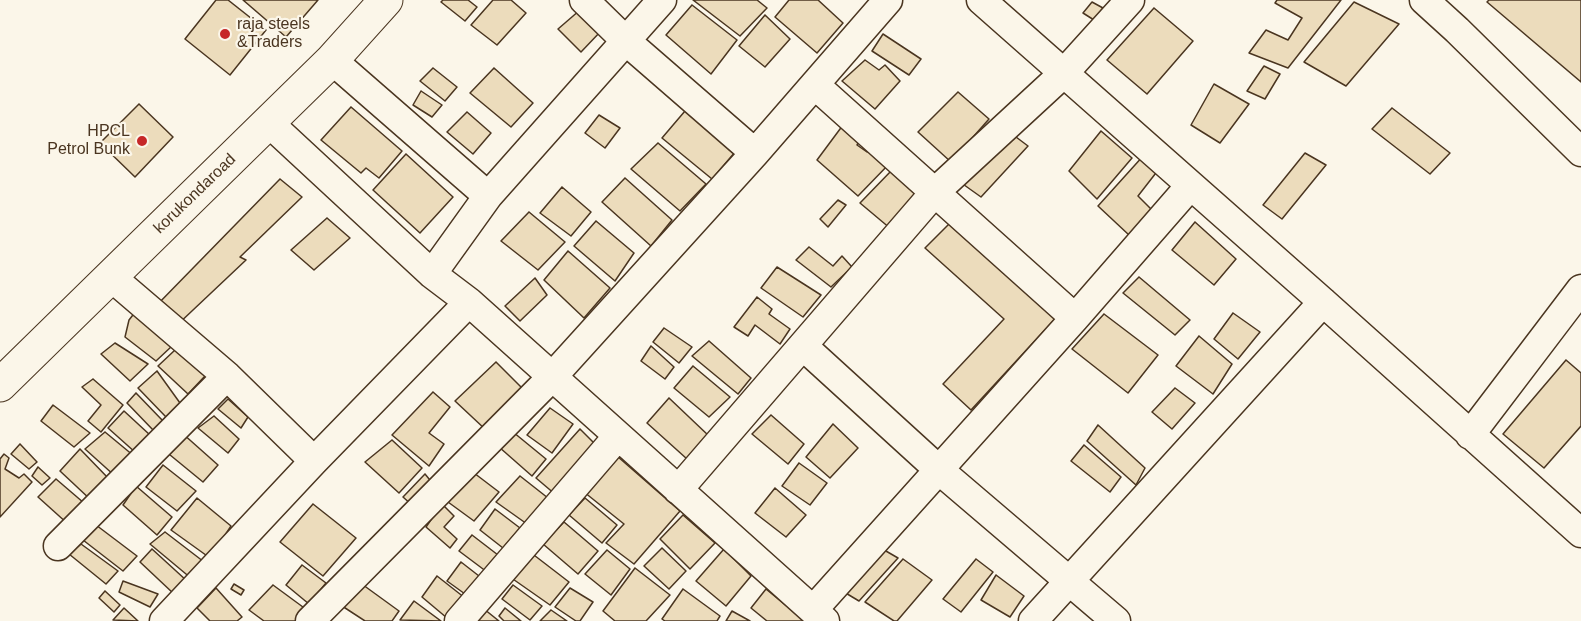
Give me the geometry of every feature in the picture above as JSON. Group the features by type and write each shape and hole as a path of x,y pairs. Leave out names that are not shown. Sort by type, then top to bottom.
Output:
{"main road":[{"name":"korukondaroad","path":"2,380 332,60 386,0"}],"street":[{"path":"584,0 626,41 755,153"},
{"path":"432,274 488,196 662,0"},
{"path":"310,621 552,377 755,153 888,0"},
{"path":"981,0 1581,533"},
{"path":"678,490 935,192 1064,73 1130,0"},
{"path":"1424,0 1581,152"},
{"path":"332,60 488,196"},
{"path":"815,85 1075,318"},
{"path":"268,122 432,274 469,302 819,615 939,470 1190,186"},
{"path":"110,276 227,376 314,461"},
{"path":"1470,435 1581,289"},
{"path":"164,621 314,461 469,302"},
{"path":"1033,621 1323,302"},
{"path":"803,345 939,470 1116,621"},
{"path":"58,546 227,376"},
{"path":"459,621 618,436"}],"building":[{"name":"raja steels &Traders","path":"216,0 228,0 266,30 230,75 185,39"},
{"path":"243,0 318,0 286,37"},
{"path":"443,0 468,0 477,7 465,21 441,2"},
{"path":"493,0 511,0 526,13 497,45 471,25"},
{"path":"693,0 757,0 767,8 740,36"},
{"path":"789,0 818,0 843,23 817,53 775,17"},
{"path":"1277,0 1341,0 1288,68 1249,53 1266,30 1288,40 1302,18 1275,3"},
{"path":"1489,0 1581,0 1581,82 1487,2"},
{"path":"1092,2 1103,8 1094,20 1083,13"},
{"path":"1354,2 1399,24 1346,86 1304,62"},
{"path":"692,5 737,40 711,74 666,35"},
{"path":"1154,8 1193,41 1147,94 1107,60"},
{"path":"580,10 602,30 581,52 558,29"},
{"path":"765,15 790,39 765,67 739,46"},
{"path":"883,34 921,59 909,75 872,51"},
{"path":"865,60 879,70 885,65 900,81 875,109 842,81"},
{"path":"1264,66 1280,74 1265,99 1247,91"},
{"path":"433,68 457,87 445,101 420,81"},
{"path":"494,68 533,103 511,127 470,93"},
{"path":"1214,84 1249,104 1220,143 1191,125"},
{"path":"421,91 442,105 432,117 413,105"},
{"path":"958,92 989,119 951,162 918,132"},
{"path":"139,104 173,137 135,177 100,143"},
{"path":"351,107 402,151 379,178 366,168 361,173 321,140"},
{"path":"1392,108 1450,153 1430,174 1372,129"},
{"path":"685,111 736,151 712,179 662,138"},
{"path":"467,112 491,133 473,154 447,132"},
{"path":"599,115 620,128 605,148 585,133"},
{"path":"843,125 860,140 857,145 867,152 873,146 891,162 858,196 817,160"},
{"path":"1008,131 1028,146 981,197 960,182"},
{"path":"1101,131 1132,158 1097,199 1069,171"},
{"path":"658,143 706,184 680,211 631,169"},
{"path":"1305,153 1326,165 1282,219 1263,205"},
{"path":"406,154 453,197 420,233 373,190"},
{"path":"1144,155 1159,169 1138,196 1152,210 1129,235 1098,206"},
{"path":"892,170 920,194 891,229 860,203"},
{"path":"625,178 672,220 651,246 602,202"},
{"path":"280,179 302,197 240,257 246,260 175,327 154,308"},
{"path":"562,187 591,212 571,236 540,213"},
{"path":"838,200 846,205 828,227 820,219"},
{"path":"529,212 565,242 538,270 501,241"},
{"path":"327,218 350,238 314,270 291,250"},
{"path":"596,221 634,253 615,281 574,246"},
{"path":"1195,222 1236,259 1214,285 1172,250"},
{"path":"949,224 1055,319 971,410 943,384 1004,319 925,248"},
{"path":"809,247 833,266 842,256 852,267 831,287 796,260"},
{"path":"568,251 610,288 584,318 544,280"},
{"path":"777,267 821,295 803,317 761,288"},
{"path":"1139,277 1190,320 1175,335 1123,293"},
{"path":"535,278 547,295 520,321 505,306"},
{"path":"757,297 772,309 769,314 790,329 780,344 755,325 748,336 734,327"},
{"path":"136,311 157,335 172,346 156,361 125,337 129,320"},
{"path":"1233,313 1260,332 1238,359 1214,339"},
{"path":"1104,314 1158,355 1128,393 1072,349"},
{"path":"664,328 692,347 679,363 653,342"},
{"path":"1199,336 1232,364 1213,394 1176,366"},
{"path":"709,341 751,378 738,394 692,356"},
{"path":"115,343 148,364 130,381 101,354"},
{"path":"651,346 674,367 665,379 641,361"},
{"path":"175,350 205,376 188,394 158,366"},
{"path":"1566,360 1581,373 1581,426 1544,468 1503,434"},
{"path":"496,362 524,390 486,430 455,401"},
{"path":"693,366 730,397 709,417 674,388"},
{"path":"157,371 180,403 166,417 138,388"},
{"path":"93,379 123,405 101,432 88,421 101,405 82,387"},
{"path":"1175,388 1195,403 1172,429 1152,412"},
{"path":"433,392 450,407 429,433 444,444 429,466 392,435"},
{"path":"136,393 163,421 154,431 127,403"},
{"path":"669,398 709,436 687,459 647,423"},
{"path":"228,399 248,417 241,428 218,409"},
{"path":"53,405 90,433 74,447 41,421"},
{"path":"550,408 573,424 552,453 527,435"},
{"path":"124,411 150,435 136,453 108,428"},
{"path":"771,415 804,444 788,464 752,434"},
{"path":"214,416 239,439 228,453 198,428"},
{"path":"833,424 858,448 830,478 806,457"},
{"path":"1098,425 1145,468 1136,485 1087,441"},
{"path":"580,429 597,446 556,495 536,478"},
{"path":"105,432 134,456 115,476 85,449"},
{"path":"513,432 546,459 532,476 499,447"},
{"path":"182,433 218,465 203,482 164,450"},
{"path":"392,440 422,468 399,493 365,462"},
{"path":"20,444 37,462 29,469 11,454"},
{"path":"1084,445 1121,477 1110,492 1071,461"},
{"path":"80,449 110,480 92,501 60,471"},
{"path":"4,454 9,458 5,469 19,478 24,474 32,482 0,517 0,459"},
{"path":"617,456 680,511 634,564 606,543 624,524 584,492"},
{"path":"799,463 827,483 810,505 782,486"},
{"path":"163,465 196,491 177,511 146,487"},
{"path":"38,467 50,478 42,485 32,476"},
{"path":"474,473 499,492 474,521 448,502"},
{"path":"425,474 434,485 413,506 403,497"},
{"path":"520,476 548,498 527,524 496,502"},
{"path":"56,479 84,503 68,524 38,497"},
{"path":"136,486 172,517 157,535 123,505"},
{"path":"775,488 806,515 786,537 755,513"},
{"path":"197,498 231,526 210,558 171,530"},
{"path":"585,498 617,525 602,543 569,515"},
{"path":"313,504 356,538 323,576 280,542"},
{"path":"442,504 454,516 444,527 457,539 450,548 426,527"},
{"path":"495,509 520,528 503,548 480,530"},
{"path":"683,515 715,543 690,569 660,539"},
{"path":"564,522 598,551 578,574 543,544"},
{"path":"96,525 137,556 123,571 83,540"},
{"path":"165,532 208,565 192,579 150,544"},
{"path":"472,535 498,555 487,572 459,551"},
{"path":"81,544 118,571 106,584 69,554"},
{"path":"879,547 898,558 859,601 839,589"},
{"path":"662,548 686,571 669,589 644,566"},
{"path":"152,549 187,581 174,594 140,562"},
{"path":"724,549 751,576 726,606 696,581"},
{"path":"607,550 630,569 611,595 585,574"},
{"path":"530,552 569,582 550,605 510,577"},
{"path":"903,559 932,580 897,621 894,621 865,602"},
{"path":"976,559 993,572 961,612 943,599"},
{"path":"461,562 479,576 465,594 447,581"},
{"path":"302,565 326,583 309,604 286,585"},
{"path":"635,568 670,595 646,621 615,621 603,611"},
{"path":"996,575 1024,596 1010,617 981,600"},
{"path":"437,576 465,598 447,618 422,597"},
{"path":"123,581 158,594 150,607 119,592"},
{"path":"359,582 399,611 392,621 365,621 339,604"},
{"path":"234,584 244,590 241,595 231,589"},
{"path":"273,585 307,610 299,621 264,621 249,610"},
{"path":"513,585 542,606 530,620 502,599"},
{"path":"216,588 242,617 237,621 210,621 197,608"},
{"path":"570,588 593,602 580,621 576,621 555,607"},
{"path":"683,589 720,616 717,621 665,621 662,619"},
{"path":"766,589 805,621 767,621 751,608"},
{"path":"105,591 120,605 114,612 99,598"},
{"path":"414,601 441,621 400,620"},
{"path":"124,608 138,621 113,620"},
{"path":"505,608 521,621 504,621 499,616"},
{"path":"484,609 499,621 475,621"},
{"path":"551,610 567,621 540,621"},
{"path":"732,611 750,621 726,621"}],"place":[{"name":"raja steels &Traders","path":"225,34"},
{"name":"HPCL Petrol Bunk","path":"142,141"}]}
